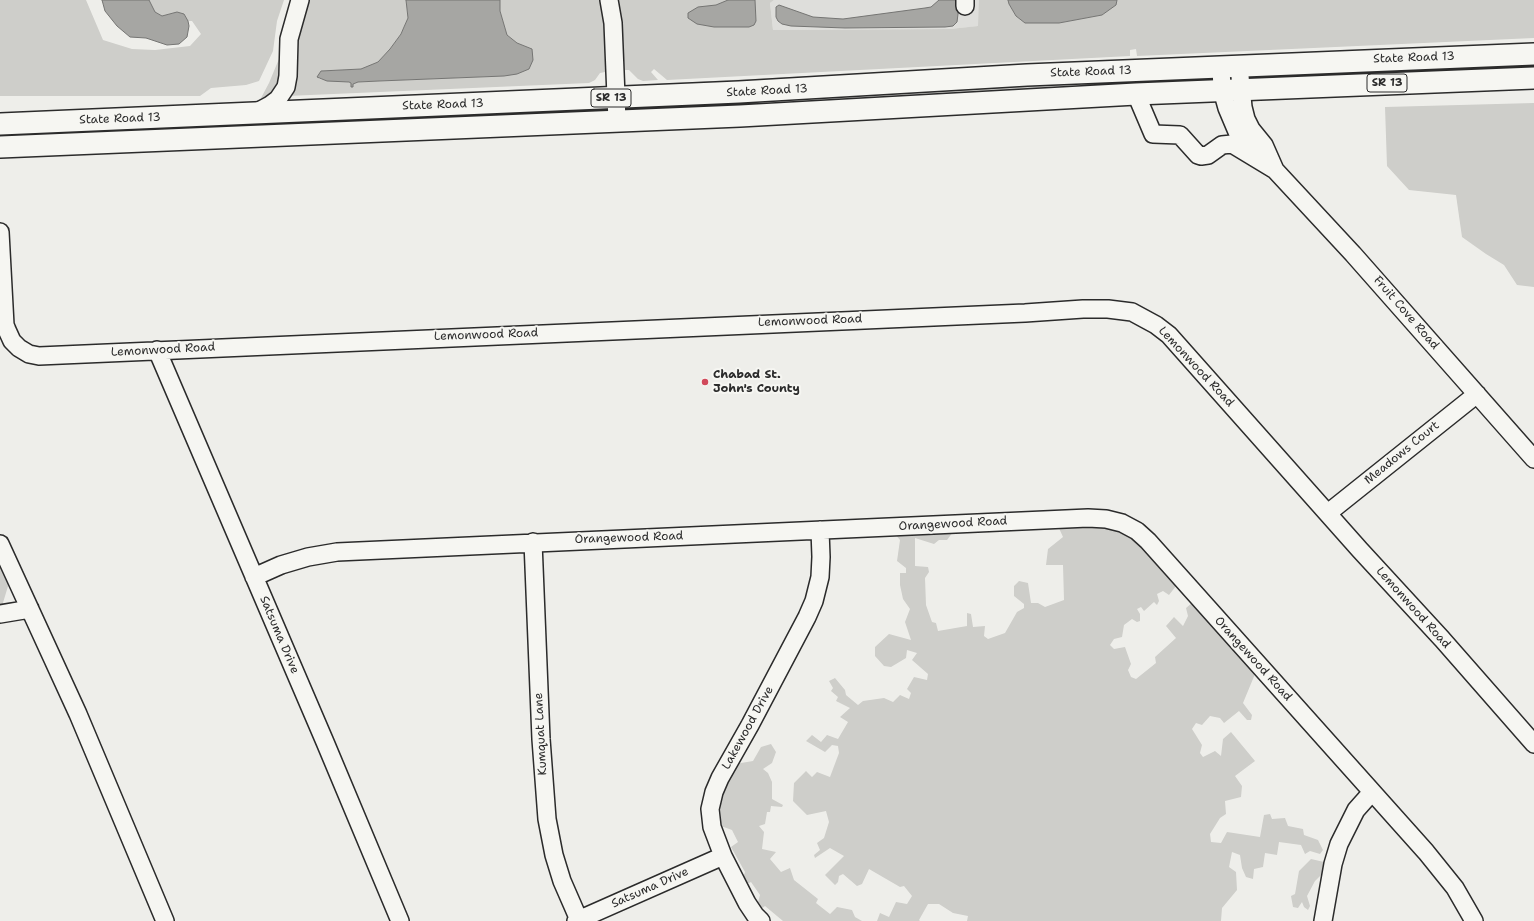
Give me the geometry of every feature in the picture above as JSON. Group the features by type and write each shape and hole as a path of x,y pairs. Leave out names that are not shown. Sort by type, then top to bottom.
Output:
{"main road":[{"name":"State Road 13","path":"0,124 616,98 1034,75 1534,54"},
{"name":"State Road 13","path":"0,147 817,112 1136,94 1534,78"}],"street":[{"path":"255,113 278,99 286,87 288,76 289,39 300,0"},
{"path":"609,0 613,23 617,121"},
{"name":"Fruit Cove Road","path":"1230,67 1230,119 1252,157 1275,170 1353,254 1534,458"},
{"name":"Fruit Cove Road","path":"1231,90 1251,129 1264,145 1275,170"},
{"path":"1136,94 1153,134 1180,135 1198,155 1201,156 1208,155 1222,145 1232,144 1252,157"},
{"name":"Lemonwood Road","path":"0,232 5,324 12,341 19,348 29,354 39,356 1025,313 1083,309 1108,309 1132,312 1156,325 1169,335 1442,639 1534,744"},
{"name":"Satsuma Drive","path":"157,350 400,921"},
{"name":"Meadows Court","path":"1328,513 1477,394"},
{"name":"Orangewood Road","path":"254,577 280,565 308,557 337,552 1088,518 1106,519 1122,523 1136,531 1148,541 1426,852 1455,888 1474,921"},
{"name":"Lakewood Drive","path":"761,921 747,903 723,856 712,827 710,809 714,792 720,778 754,718 811,606 820,577 820,530"},
{"name":"Kumquat Lane","path":"533,542 541,739 547,819 554,855 577,920"},
{"path":"0,544 78,714 165,921"},
{"path":"0,614 30,609"},
{"path":"1323,921 1333,864 1339,844 1356,810 1372,792"},
{"name":"Satsuma Drive","path":"577,920 723,856"}],"shaded area":[{"path":"0,0 86,0 103,40 132,49 155,50 190,46 201,34 192,21 188,21 184,14 177,12 162,16 155,12 149,0 284,0 277,21 273,51 259,81 246,85 211,88 200,96 0,96"},
{"path":"102,0 149,0 155,12 162,16 177,12 184,14 189,26 187,37 179,44 167,45 146,38 130,37 117,26 105,11"},
{"path":"292,0 282,78 277,82 280,84 271,97 261,98 281,54 284,24"},
{"path":"306,0 406,0 408,18 401,34 378,62 362,69 321,71 319,79 345,81 351,83 351,87 353,84 358,82 504,76 532,49 517,43 507,35 500,11 500,0 602,0 607,42 605,51 607,66 605,72 600,73 595,80 589,83 287,96 293,84 296,83 293,79 293,56"},
{"path":"406,0 500,0 500,11 507,35 517,43 532,49 533,60 529,69 517,74 504,76 358,82 353,84 353,87 351,87 351,83 349,82 327,81 317,77 321,71 361,69 378,62 401,34 408,18"},
{"path":"619,0 774,0 770,3 773,30 950,29 978,26 979,0 1008,0 1016,16 1025,23 1059,23 1102,15 1115,5 1117,0 1534,0 1534,38 1137,56 1136,49 1130,50 1130,56 667,80 654,69 651,72 658,80 643,81 638,79 629,70 625,70"},
{"path":"728,0 755,0 756,21 754,25 749,27 714,27 697,24 688,18 688,13 698,7 716,5"},
{"path":"774,0 979,0 979,26 950,29 773,30 770,3"},
{"path":"939,0 957,0 959,5 957,22 953,26 845,28 791,26 782,24 776,17 776,7 779,5 813,17 843,19 931,7"},
{"path":"1008,0 1117,0 1116,5 1102,15 1059,23 1025,23 1016,16"},
{"path":"1127,61 654,86 654,84"},
{"path":"1139,81 1120,83 1103,88 653,113 653,103 954,88"},
{"path":"580,88 285,102 284,101"},
{"path":"1534,103 1534,287 1517,285 1504,265 1462,237 1456,195 1409,190 1387,166 1385,107"},
{"path":"478,113 451,121 130,132 155,125"},
{"path":"1098,525 1116,528 1133,537 1168,572 1176,586 1169,595 1163,591 1157,594 1159,601 1157,605 1154,602 1144,611 1141,607 1137,609 1140,614 1140,621 1137,622 1132,619 1124,625 1122,637 1114,639 1110,645 1114,649 1125,647 1131,664 1128,670 1131,677 1136,679 1156,663 1155,657 1176,638 1166,626 1174,617 1183,626 1188,616 1186,608 1193,602 1255,674 1243,703 1252,715 1251,720 1247,720 1239,711 1224,723 1220,718 1210,716 1202,725 1196,723 1192,729 1202,745 1200,753 1203,757 1215,751 1221,756 1223,739 1231,732 1255,761 1235,776 1242,786 1241,797 1225,801 1226,814 1220,818 1210,834 1211,842 1221,843 1227,832 1260,837 1264,815 1270,814 1272,819 1285,818 1288,826 1303,829 1304,835 1318,840 1323,850 1320,854 1310,851 1305,854 1301,845 1279,842 1277,855 1265,853 1263,867 1254,869 1253,879 1246,877 1242,868 1240,855 1232,852 1229,867 1236,872 1237,890 1222,908 1221,921 967,921 968,916 953,913 939,904 928,904 919,920 920,921 877,921 880,913 889,917 896,902 907,904 912,896 904,886 900,887 869,869 862,884 857,886 843,874 839,876 838,882 835,885 825,875 844,856 830,848 815,858 814,855 820,850 817,843 824,838 829,822 826,811 807,815 793,801 794,783 806,771 812,777 817,772 830,777 839,753 838,746 832,745 825,752 806,741 812,735 821,742 827,735 838,739 848,722 840,717 850,708 836,701 838,697 831,691 833,688 829,681 835,678 845,690 846,695 858,705 863,701 884,698 893,702 900,695 909,699 911,693 907,689 914,677 927,680 928,674 912,660 917,653 907,650 906,658 891,667 884,666 875,656 875,647 889,634 911,640 905,622 910,609 903,599 900,585 900,573 906,573 906,568 897,561 900,540 895,534 953,532 947,540 939,540 934,544 915,538 915,566 928,567 929,572 925,578 926,605 932,622 936,623 938,631 967,626 967,613 971,614 973,627 985,626 984,636 988,639 1005,633 1017,612 1024,608 1024,604 1014,596 1014,586 1019,581 1028,583 1031,603 1038,603 1045,607 1064,600 1063,565 1046,565 1048,549 1063,537 1058,526"},
{"path":"0,562 9,583 2,606 0,607"},
{"path":"771,744 776,752 772,763 763,769 768,773 772,782 772,799 783,805 782,807 771,806 770,812 767,812 765,824 759,826 764,832 762,849 776,852 770,859 781,872 790,868 794,880 818,899 816,903 830,914 837,907 852,910 855,917 862,921 783,921 765,906 761,909 757,906 760,895 751,882 747,884 743,878 745,872 731,847 738,842 732,830 721,826 720,797 735,764 753,761 761,747"},
{"path":"1311,859 1324,862 1322,874 1315,881 1307,896 1310,906 1308,910 1304,907 1302,902 1298,908 1293,907 1291,896 1295,894 1299,871"}],"place":[{"name":"Chabad St. John's County","path":"705,382"}]}
